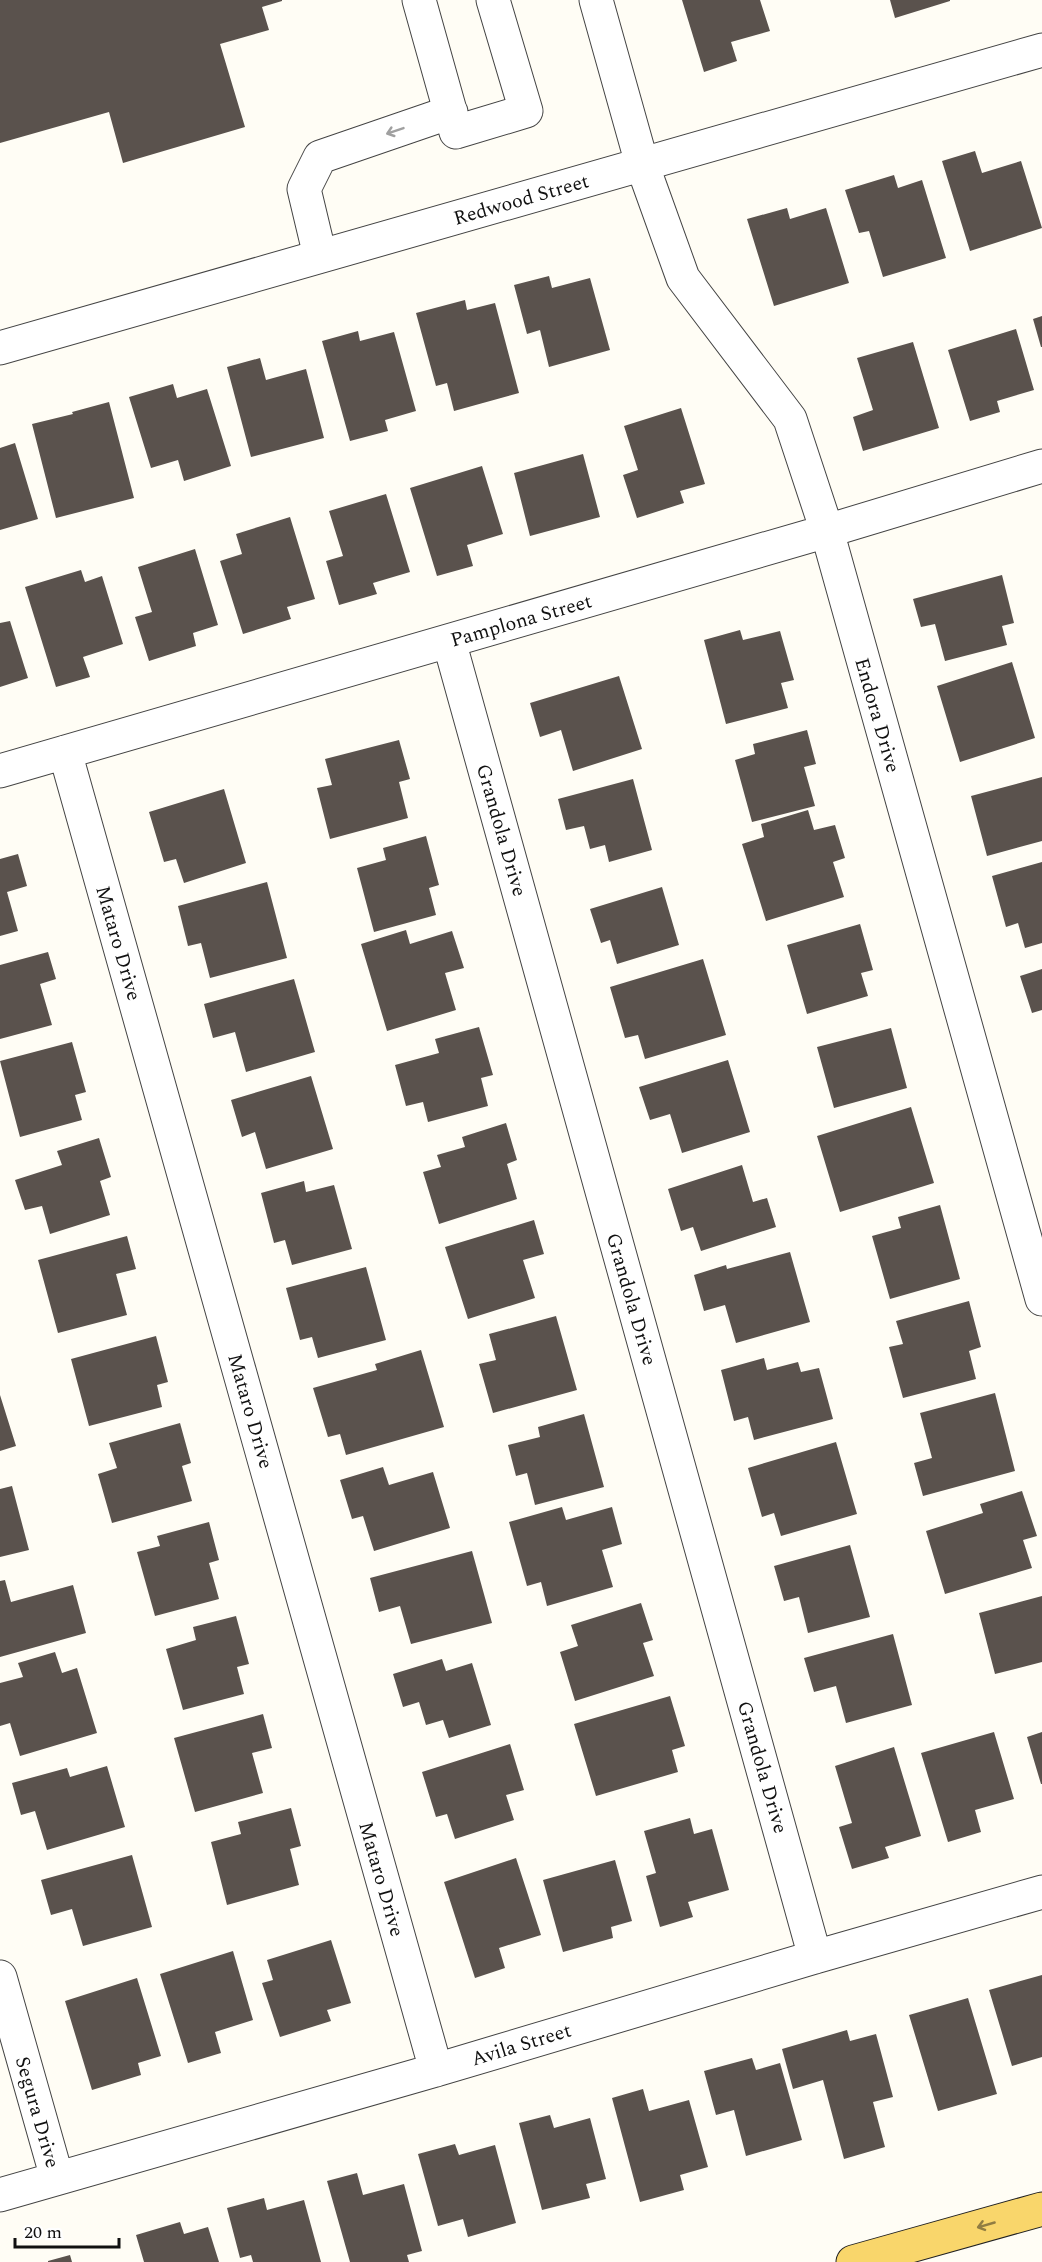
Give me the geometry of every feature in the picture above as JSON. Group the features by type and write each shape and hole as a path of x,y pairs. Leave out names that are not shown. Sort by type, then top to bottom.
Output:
{"main road":[{"path":"853,2262 1042,2209"}],"street":[{"path":"419,0 456,132 526,111 493,0"},
{"name":"Endora Drive","path":"596,0 642,164 683,278 790,419 827,531 1042,1299"},
{"name":"Redwood Street","path":"0,348 1042,50"},
{"path":"320,256 304,189 320,157 451,112"},
{"name":"Pamplona Street","path":"0,771 827,531 1042,466"},
{"name":"Grandola Drive","path":"449,641 815,1956"},
{"name":"Mataro Drive","path":"65,752 436,2070"},
{"name":"Avila Street","path":"0,2195 436,2070 815,1956 1042,1892"},
{"name":"Segura Drive","path":"0,1977 57,2178"}],"building":[{"path":"0,0 282,1 262,7 269,30 220,44 245,127 123,163 109,112 0,143"},
{"path":"682,0 760,0 770,31 731,42 737,61 704,72"},
{"path":"890,0 950,0 950,1 895,18"},
{"path":"975,151 982,173 1021,161 1042,228 970,251 942,161"},
{"path":"894,175 898,188 922,180 946,258 883,277 869,231 859,233 845,190"},
{"path":"787,208 790,219 826,208 849,283 774,306 747,219"},
{"path":"549,276 552,288 590,278 610,350 549,367 540,330 527,334 514,285"},
{"path":"465,300 467,310 495,303 519,393 454,411 447,383 436,386 416,313"},
{"path":"1042,316 1042,347 1041,347 1033,319"},
{"path":"1016,329 1034,390 997,401 1000,412 970,421 948,350"},
{"path":"358,331 360,341 394,332 416,411 385,420 388,431 350,441 322,341"},
{"path":"913,342 939,428 863,451 853,417 873,410 857,358"},
{"path":"260,358 266,380 306,369 324,438 251,457 227,367"},
{"path":"173,384 177,398 207,389 231,466 184,481 178,460 151,468 129,397"},
{"path":"109,402 134,498 56,518 32,424"},
{"path":"681,408 705,484 680,491 684,503 637,518 623,475 638,470 624,426"},
{"path":"15,443 38,519 0,530 0,448"},
{"path":"583,454 600,517 530,536 514,473"},
{"path":"482,466 503,534 467,545 473,566 437,576 410,488"},
{"path":"386,494 410,572 373,583 377,594 339,605 326,561 343,556 329,511"},
{"path":"290,517 315,599 287,607 291,619 243,634 220,561 242,554 236,534"},
{"path":"195,549 218,625 193,633 196,646 149,661 135,617 152,612 138,567"},
{"path":"81,570 85,582 102,576 123,644 83,657 90,677 56,687 25,587"},
{"path":"1002,575 1014,623 1002,626 1007,645 945,661 935,624 921,627 913,599"},
{"path":"10,621 28,678 0,687 0,623"},
{"path":"740,630 743,640 780,631 794,680 781,683 788,708 726,724 704,640"},
{"path":"1012,662 1035,738 960,762 937,686"},
{"path":"619,676 642,749 573,771 561,730 540,737 530,703"},
{"path":"807,730 816,764 804,767 815,806 752,822 735,760 755,754 753,744"},
{"path":"399,740 410,779 399,782 408,818 330,839 317,788 332,785 325,759"},
{"path":"1042,777 1042,841 987,856 971,796"},
{"path":"633,779 652,850 609,862 605,845 590,849 584,826 566,830 558,799"},
{"path":"224,789 246,863 184,883 176,859 164,862 149,812"},
{"path":"808,810 814,830 835,825 845,858 833,862 844,897 766,921 742,844 764,837 761,824"},
{"path":"426,836 439,885 429,888 436,915 374,932 357,868 386,860 383,848"},
{"path":"18,854 27,886 7,892 18,931 0,936 0,859"},
{"path":"1042,862 1042,943 1025,948 1018,923 1006,927 992,876"},
{"path":"267,882 287,958 210,978 201,943 188,946 178,906"},
{"path":"662,887 679,945 617,964 610,940 601,943 590,909"},
{"path":"860,924 873,970 861,973 868,996 807,1014 787,945"},
{"path":"406,930 410,944 452,931 464,968 445,973 456,1010 387,1031 361,944"},
{"path":"48,952 56,979 40,984 52,1025 0,1039 0,965"},
{"path":"703,959 726,1035 645,1059 638,1035 625,1038 610,987"},
{"path":"1042,969 1042,1010 1032,1013 1020,976"},
{"path":"294,979 315,1052 246,1072 235,1032 213,1038 204,1004"},
{"path":"479,1027 493,1075 481,1078 488,1106 428,1122 423,1102 406,1106 395,1065 439,1053 435,1039"},
{"path":"891,1028 907,1088 834,1108 817,1047"},
{"path":"72,1042 86,1092 75,1095 82,1120 20,1137 0,1061"},
{"path":"728,1060 750,1132 682,1153 670,1114 650,1120 639,1087"},
{"path":"311,1076 333,1149 266,1169 255,1132 242,1137 231,1100"},
{"path":"911,1107 934,1183 840,1212 817,1136"},
{"path":"506,1123 517,1160 507,1164 517,1199 439,1224 423,1172 441,1167 437,1155 465,1147 462,1137"},
{"path":"99,1138 111,1177 100,1181 110,1215 50,1234 42,1206 25,1210 15,1180 62,1165 57,1151"},
{"path":"742,1165 753,1202 767,1198 776,1227 701,1251 693,1227 681,1231 668,1189"},
{"path":"304,1181 306,1192 334,1185 352,1249 292,1265 285,1240 274,1243 261,1193"},
{"path":"940,1205 960,1279 890,1299 872,1236 901,1228 898,1217"},
{"path":"534,1220 544,1254 523,1260 535,1298 468,1319 445,1247"},
{"path":"127,1236 136,1269 116,1274 127,1315 58,1333 38,1260"},
{"path":"790,1252 810,1322 736,1343 725,1305 704,1311 694,1275 726,1265 727,1269"},
{"path":"366,1267 386,1340 318,1358 312,1337 300,1340 286,1288"},
{"path":"969,1301 981,1347 969,1351 976,1379 903,1398 889,1347 903,1344 896,1321"},
{"path":"556,1316 577,1390 493,1413 479,1364 496,1360 489,1334"},
{"path":"156,1336 168,1382 157,1385 162,1407 89,1426 71,1359"},
{"path":"421,1350 444,1427 346,1455 340,1434 328,1437 313,1388 377,1370 375,1364"},
{"path":"764,1358 767,1370 798,1362 801,1372 819,1368 833,1419 754,1440 748,1417 734,1421 721,1370"},
{"path":"995,1393 1015,1471 923,1496 914,1463 932,1458 920,1413"},
{"path":"0,1395 16,1446 0,1451"},
{"path":"584,1414 604,1487 535,1505 527,1473 516,1476 508,1445 540,1437 538,1427"},
{"path":"180,1423 191,1463 182,1466 192,1501 112,1523 98,1474 117,1468 109,1443"},
{"path":"836,1442 857,1514 781,1536 774,1513 762,1517 748,1468"},
{"path":"383,1467 389,1485 433,1472 450,1528 374,1551 363,1516 352,1519 340,1480"},
{"path":"12,1486 29,1550 0,1557 0,1489"},
{"path":"1022,1491 1037,1536 1023,1540 1032,1568 945,1594 926,1531 983,1513 980,1504"},
{"path":"562,1507 566,1520 612,1507 622,1544 602,1550 613,1587 547,1606 541,1582 527,1586 509,1522"},
{"path":"209,1522 219,1560 209,1563 219,1599 155,1616 137,1552 160,1546 157,1536"},
{"path":"850,1545 870,1617 808,1633 799,1597 784,1601 774,1566"},
{"path":"472,1551 492,1623 411,1644 400,1606 379,1612 370,1578"},
{"path":"5,1580 11,1602 73,1585 86,1633 0,1657 0,1581"},
{"path":"1042,1596 1042,1662 995,1674 979,1613"},
{"path":"641,1603 653,1640 643,1643 654,1676 575,1701 560,1652 578,1646 571,1625"},
{"path":"236,1616 249,1664 237,1667 244,1694 183,1710 166,1649 196,1640 193,1627"},
{"path":"893,1634 912,1705 846,1723 836,1686 814,1692 804,1658"},
{"path":"55,1652 62,1673 77,1668 97,1733 20,1756 10,1723 0,1726 0,1683 23,1677 18,1663"},
{"path":"442,1659 446,1671 472,1663 491,1725 449,1738 443,1720 426,1725 419,1702 403,1707 393,1674"},
{"path":"670,1696 685,1746 672,1750 678,1772 596,1796 574,1724"},
{"path":"263,1714 272,1748 252,1753 263,1793 195,1812 174,1738"},
{"path":"994,1732 1014,1799 975,1810 981,1832 948,1842 921,1753"},
{"path":"1042,1732 1042,1784 1041,1784 1027,1737"},
{"path":"510,1744 524,1790 506,1795 514,1820 455,1839 447,1814 436,1817 422,1772"},
{"path":"894,1747 921,1836 885,1847 889,1858 852,1869 839,1827 852,1823 835,1766"},
{"path":"107,1766 125,1827 47,1850 35,1811 21,1815 12,1783 67,1768 70,1777"},
{"path":"291,1808 301,1846 290,1849 299,1885 227,1905 211,1842 241,1834 238,1822"},
{"path":"690,1818 694,1834 712,1829 729,1890 688,1902 693,1917 660,1927 646,1876 656,1873 644,1831"},
{"path":"132,1855 152,1927 83,1946 72,1909 51,1915 41,1880"},
{"path":"516,1858 541,1935 499,1948 505,1968 475,1978 444,1882"},
{"path":"615,1860 632,1921 611,1927 613,1938 563,1952 543,1880"},
{"path":"331,1940 351,2003 327,2010 331,2021 280,2037 262,1983 273,1980 267,1960"},
{"path":"233,1951 253,2020 215,2032 221,2053 188,2063 160,1974"},
{"path":"1042,1975 1042,2057 1012,2066 989,1990"},
{"path":"137,1978 161,2056 138,2063 141,2075 92,2090 65,2001"},
{"path":"968,1998 997,2094 938,2111 909,2015"},
{"path":"847,2030 850,2041 876,2034 893,2097 873,2102 885,2147 844,2159 823,2080 793,2089 782,2049"},
{"path":"752,2058 756,2070 780,2063 802,2140 746,2156 734,2110 716,2115 704,2071"},
{"path":"643,2089 649,2111 689,2100 708,2167 680,2175 684,2190 640,2202 612,2098"},
{"path":"550,2115 554,2128 590,2118 606,2179 586,2184 590,2198 542,2210 519,2123"},
{"path":"455,2144 459,2155 495,2145 516,2223 468,2237 463,2219 438,2226 418,2154"},
{"path":"357,2173 363,2195 404,2184 422,2251 407,2255 409,2262 350,2262 327,2181"},
{"path":"264,2198 267,2210 304,2200 321,2262 253,2262 251,2255 240,2258 227,2208"},
{"path":"180,2222 184,2234 208,2227 219,2262 144,2262 136,2235"},
{"path":"70,2255 72,2262 48,2262 48,2261"}]}
